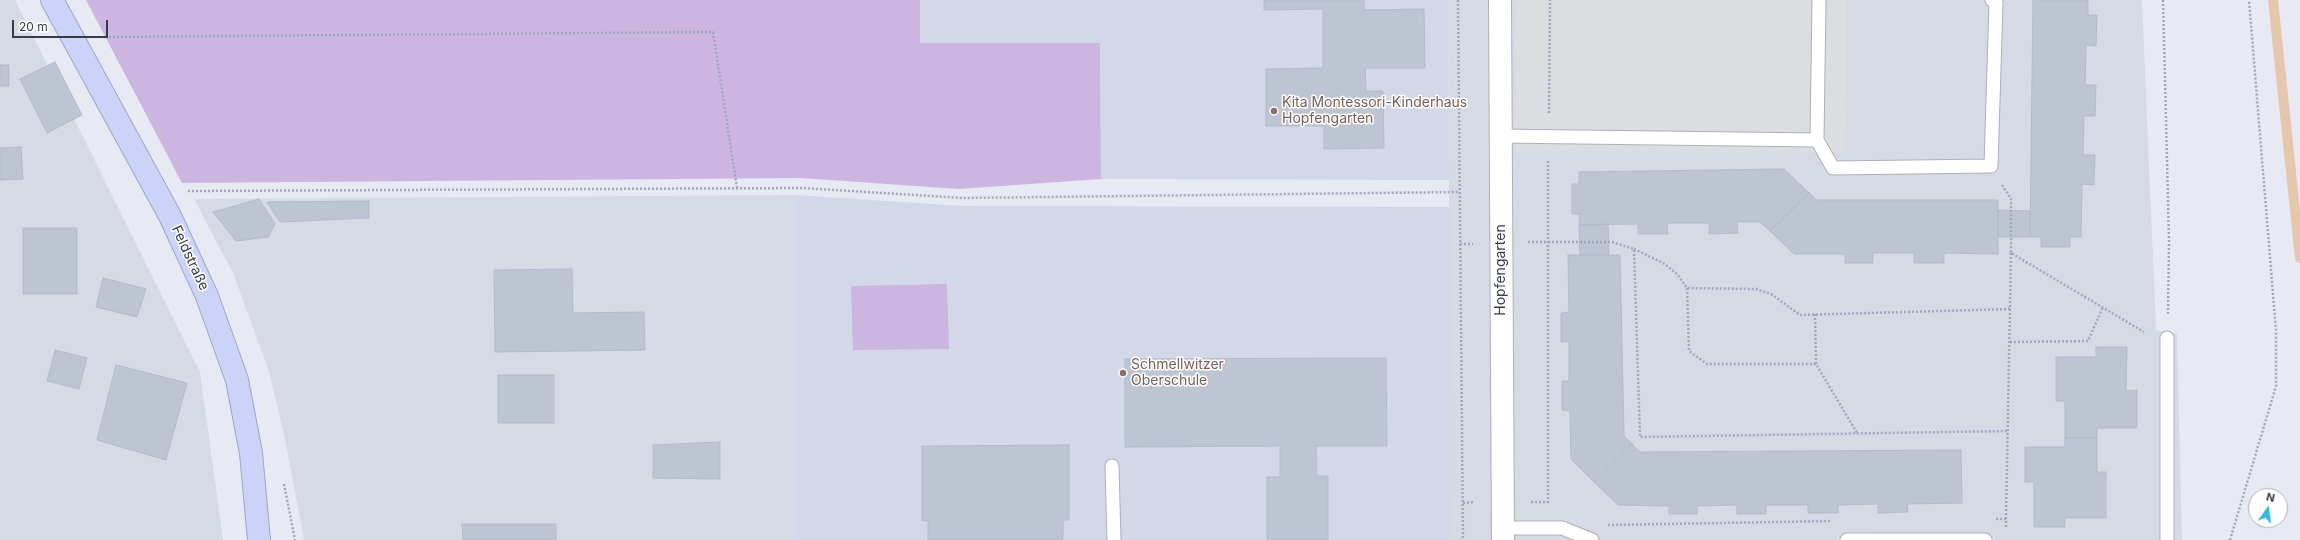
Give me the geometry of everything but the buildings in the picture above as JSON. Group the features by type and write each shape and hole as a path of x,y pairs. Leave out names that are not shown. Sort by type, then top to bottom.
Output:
{"street":[{"name":"Feldstraße","path":"52,0 156,191 207,296 237,380 251,453 259,540"},
{"name":"Hopfengarten","path":"1500,0 1503,534"}],"lane":[{"path":"1819,0 1817,140 1833,168 1991,166 1996,3 1992,0"},
{"path":"1500,136 1817,140"},
{"path":"2167,338 2167,540"},
{"path":"1112,466 1114,540"},
{"path":"1503,534 1548,528 1562,528 1592,540"},
{"path":"1847,540 1985,540"}],"path":[{"path":"1458,0 1463,540"},
{"path":"1548,528 1548,137 1550,0"},
{"path":"2011,253 2155,338 2167,338 2169,240 2163,0"},
{"path":"2230,540 2276,386 2276,331 2249,0"},
{"path":"72,37 713,32 737,188"},
{"path":"1991,166 2011,199 2006,533"},
{"path":"156,191 802,188 962,198 1459,192"},
{"path":"1548,242 1612,242 1634,248 1665,264 1678,276 1687,288 1689,351 1707,364 1816,364"},
{"path":"1634,248 1640,437 2008,431"},
{"path":"1687,288 1756,289 1771,294 1800,315 2010,309"},
{"path":"2010,342 2088,341 2102,307"},
{"path":"1816,314 1816,364 1857,433"},
{"path":"1463,503 1502,500 1548,502 1555,505"},
{"path":"1990,519 2006,519"},
{"path":"1602,525 1832,521"}],"shaded area":[{"path":"0,0 15,0 200,372 223,540 0,540"},
{"path":"86,0 920,0 920,43 1100,43 1101,179 959,189 801,178 182,183"},
{"name":"Kita Montessori-Kinderhaus Hopfengarten","path":"920,0 1448,0 1449,180 1101,179 1100,43 920,43"},
{"path":"1448,0 2142,0 2156,330 2177,334 2182,540 1451,540"},
{"path":"1516,0 1846,0 1845,153 1515,151"},
{"path":"795,195 795,540 304,540 284,434 269,371 233,273 194,199"},
{"name":"Schmellwitzer Oberschule","path":"795,195 963,206 1450,207 1451,540 795,540"},
{"path":"947,284 949,349 853,350 851,286"}],"waterway":[{"path":"2273,0 2300,258"}],"place":[{"name":"Kita Montessori-Kinderhaus Hopfengarten","path":"1274,111"},
{"name":"Schmellwitzer Oberschule","path":"1123,373"}]}
